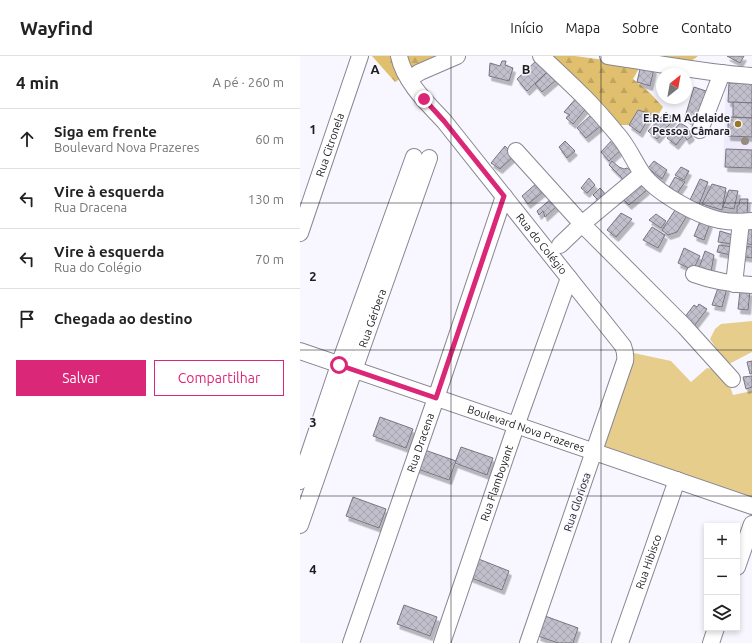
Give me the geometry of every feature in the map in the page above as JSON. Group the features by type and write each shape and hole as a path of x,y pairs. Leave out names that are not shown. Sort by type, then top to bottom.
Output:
{"street":[{"name":"Rua Citronela","path":"300,233 360,56"},
{"name":"Rua do Colégio","path":"399,56 408,78 424,99 444,121 623,346 626,353 625,361"},
{"path":"408,78 457,56"},
{"path":"541,56 586,98 619,136 642,174 654,186 686,207 703,215 719,220 747,221 734,284"},
{"path":"608,56 752,76"},
{"path":"700,130 722,73"},
{"path":"516,151 582,224 685,327 732,379"},
{"name":"Rua Gérbera","path":"300,481 346,367 422,157"},
{"path":"560,245 582,224 642,174"},
{"name":"Rua Dracena","path":"351,643 504,196"},
{"path":"694,274 734,284 752,286"},
{"name":"Rua Flamboyant","path":"442,643 516,426 569,278"},
{"name":"Boulevard Nova Prazeres","path":"300,352 752,506"},
{"name":"Rua Gloriosa","path":"528,643 625,361"},
{"name":"Rua Gérbera","path":"300,525 346,367"},
{"name":"Rua Hibisco","path":"620,643 677,480"},
{"path":"740,559 752,524"},
{"path":"711,643 715,631"}],"shaded area":[{"name":"E.R.E.M Adelaide Pessoa Câmara","path":"726,78 752,80 752,170 723,168"},
{"path":"752,321 752,352 727,365 710,339 715,329 721,324"},
{"path":"629,352 671,361 691,382 707,368 725,372 733,395 752,391 752,506 603,451 628,362"}],"green space":[{"path":"372,56 438,56 395,82"},
{"path":"554,56 575,56 641,65 633,79 656,99 656,104 660,104 663,107 657,117 638,110 629,125 616,125 550,58"},
{"path":"663,56 698,56 689,62 677,63 663,61"}],"building":[{"path":"727,56 744,56 740,63"},
{"path":"502,61 506,61 505,65 513,68 509,81 489,76 490,63 500,66"},
{"path":"536,61 547,72 527,91 517,79"},
{"path":"641,65 654,69 650,86 637,82"},
{"path":"547,72 556,80 542,92 535,84"},
{"path":"729,83 752,83 752,103 728,102"},
{"path":"694,87 709,92 692,123 685,117 689,104 692,104 692,94"},
{"path":"578,96 589,105 573,124 566,118 570,115 564,112"},
{"path":"733,102 752,103 752,118 733,117"},
{"path":"638,110 651,114 640,133 629,125"},
{"path":"666,112 674,119 657,139 648,131"},
{"path":"592,114 602,125 586,138 577,128"},
{"path":"728,117 752,118 752,137 728,136"},
{"path":"680,123 687,127 692,136 687,140 684,135 676,145 667,138"},
{"path":"614,138 623,148 609,161 601,152"},
{"path":"565,141 575,151 567,158 559,147"},
{"path":"505,146 514,156 500,169 491,163"},
{"path":"726,149 752,150 752,168 725,167"},
{"path":"612,161 619,167 624,169 627,168 634,172 625,181 609,165"},
{"path":"654,161 667,170 662,179 648,168"},
{"path":"681,167 689,171 684,180 675,175"},
{"path":"675,177 685,182 676,195 668,189"},
{"path":"589,178 595,185 587,193 581,188"},
{"path":"700,179 708,182 698,207 689,202"},
{"path":"638,180 647,190 629,205 620,196"},
{"path":"538,182 544,191 528,204 522,196"},
{"path":"712,184 726,188 722,210 702,204"},
{"path":"600,188 607,196 600,202 593,195"},
{"path":"729,190 738,191 734,209 723,207"},
{"path":"552,198 558,205 545,217 543,211 539,215 537,211"},
{"path":"740,199 748,199 747,215 737,214 737,206 739,205"},
{"path":"677,207 688,214 677,232 668,235 662,230"},
{"path":"621,213 632,219 616,237 607,230"},
{"path":"656,214 666,221 661,228 649,220"},
{"path":"701,219 710,223 704,240 694,236"},
{"path":"652,227 665,235 658,248 643,240"},
{"path":"746,227 752,227 752,245 745,243"},
{"path":"720,231 733,235 732,244 718,242"},
{"path":"719,245 733,247 731,255 717,252"},
{"path":"742,246 752,247 752,258 740,256"},
{"path":"684,248 700,256 693,270 678,263"},
{"path":"705,251 714,255 711,272 699,268"},
{"path":"719,285 727,288 722,307 712,305"},
{"path":"740,291 750,291 748,310 738,309"},
{"path":"699,304 707,309 694,326 684,318 694,305 697,307"},
{"path":"752,361 752,373 750,374 747,362"},
{"path":"752,376 752,387 746,389 743,377"},
{"path":"380,417 413,429 406,448 373,436"},
{"path":"461,447 493,458 487,475 455,463"},
{"path":"422,449 456,461 449,480 415,468"},
{"path":"353,497 386,509 379,528 346,516"},
{"path":"476,558 509,571 502,590 469,577"},
{"path":"404,605 437,617 430,636 397,624"},
{"path":"545,616 578,628 573,643 558,643 538,636"}],"place":[{"name":"E.R.E.M Adelaide Pessoa Câmara","path":"738,124"}],"route":[{"path":"339,365 436,398 504,196 444,121 424,99"}]}
